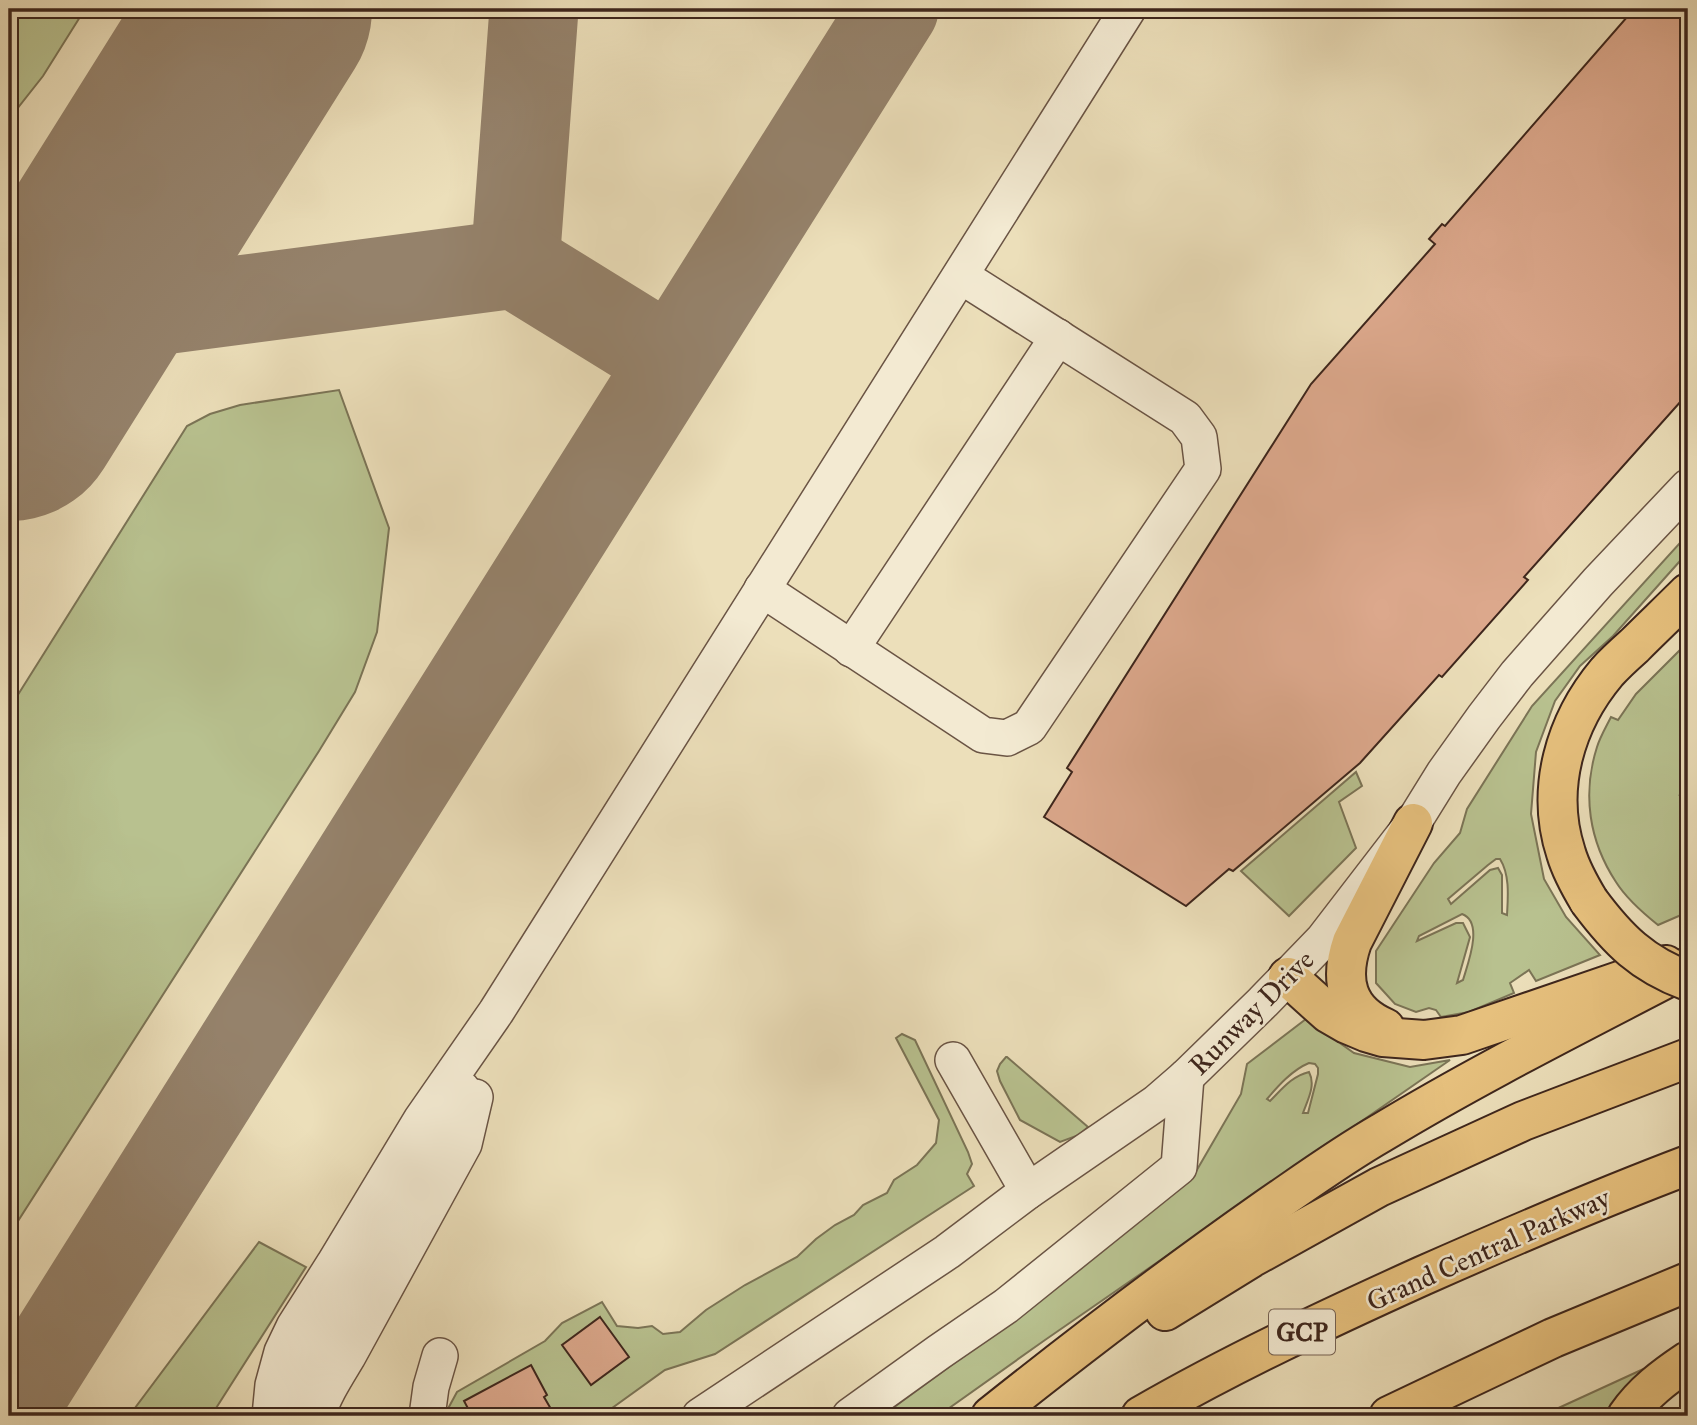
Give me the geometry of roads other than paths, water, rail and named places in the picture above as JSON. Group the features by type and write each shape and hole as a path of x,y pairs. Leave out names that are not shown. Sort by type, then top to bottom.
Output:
{"main road":[{"path":"1682,597 1608,670 1581,708 1564,747 1558,788 1560,830 1565,852 1589,901 1618,938 1633,951 1673,976 1688,981"},
{"path":"1413,823 1352,942 1346,972 1347,989 1352,1002 1362,1013 1380,1026 1424,1040"},
{"path":"1287,977 1328,1013 1347,1024 1383,1037 1424,1040 1462,1035 1688,958"},
{"path":"991,1416 1183,1269 1306,1181 1368,1141 1442,1097 1688,967"},
{"path":"1005,1416 1186,1297 1378,1187 1522,1121 1688,1058"},
{"name":"Grand Central Parkway","path":"1140,1416 1277,1344 1386,1293 1566,1212 1688,1165"},
{"path":"1389,1416 1553,1338 1688,1282"},
{"path":"1627,1416 1651,1388 1688,1362"}],"street":[{"path":"270,1416 273,1385 282,1352 294,1327 421,1120 496,1012 1128,9"},
{"path":"762,589 983,735 1007,738 1029,727 1203,469 1199,437 1185,418 961,276"},
{"path":"851,649 1058,337"},
{"name":"Runway Drive","path":"700,1416 947,1252 1028,1191 1156,1102 1186,1076 1323,940 1413,823 1468,739 1517,674 1598,582 1688,487"},
{"path":"294,1416 303,1384 319,1345 442,1133 496,1012"},
{"path":"317,1416 334,1378 464,1144 496,1012"},
{"path":"953,1060 1028,1191"},
{"path":"849,1416 1006,1307 1179,1167 1186,1076"},
{"path":"427,1416 431,1387 440,1356"}]}
